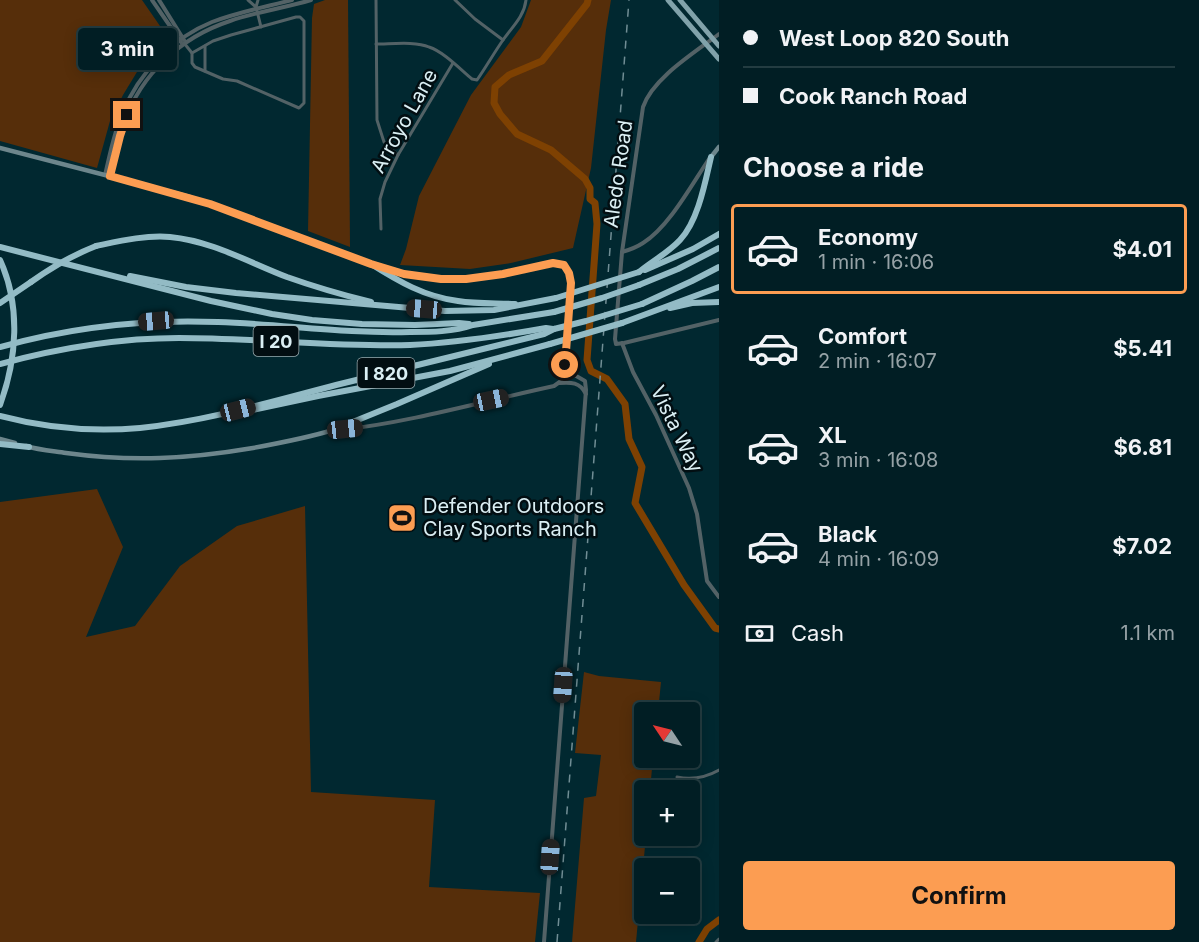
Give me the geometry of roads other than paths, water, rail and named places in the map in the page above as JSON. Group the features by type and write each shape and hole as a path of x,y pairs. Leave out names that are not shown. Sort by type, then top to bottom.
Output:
{"highway":[{"path":"639,272 673,247 689,229 711,157"},
{"path":"117,277 128,276 186,287 243,294 357,305 460,312 494,310 556,298 646,270 693,249 719,234"},
{"path":"0,303 50,268 96,246 152,237 170,237 222,249 324,290 384,306"},
{"path":"0,247 237,308 312,320 384,325 459,323 473,325"},
{"name":"I 20","path":"0,347 76,330 156,321 219,322 374,333 461,329 554,312 602,298 686,265 719,248"},
{"path":"0,260 12,302 14,350 10,376 0,405"},
{"path":"371,264 410,287 440,298 461,302 522,304"},
{"name":"I 20","path":"0,364 63,349 158,338 410,345 464,341 546,328 554,329 642,304 719,267"},
{"path":"217,415 228,416 450,371 509,356 622,323 719,287"},
{"path":"655,311 692,303 719,302"},
{"name":"I 820","path":"0,416 64,428 140,428 217,415 534,337 554,329"},
{"path":"333,430 509,356"},
{"path":"0,442 29,447"}],"main road":[{"path":"668,0 719,59"},
{"path":"680,0 719,46"},
{"path":"711,157 719,147"},
{"path":"0,148 210,204 371,264"},
{"path":"29,447 87,456 167,459 225,453 310,437 333,430"}],"street":[{"path":"152,0 192,53 193,65 223,80 237,81 294,107 300,108 304,103 303,20 300,17 231,35 192,53"},
{"path":"159,0 182,41"},
{"path":"248,0 257,10"},
{"path":"258,0 257,10 261,27"},
{"path":"107,175 124,121 136,97 159,65 182,41 257,10 292,0"},
{"path":"257,10 311,0"},
{"path":"376,0 377,120 384,142 398,155"},
{"path":"455,0 503,40"},
{"path":"376,44 428,46 472,79 477,80 520,19 526,0"},
{"name":"Aledo Road","path":"622,344 616,344 615,339 622,252 640,116 645,100 658,82 719,34"},
{"path":"205,46 205,71"},
{"name":"Arroyo Lane","path":"381,229 380,199 386,182 398,155 453,63"},
{"path":"622,252 641,245 655,235 668,220 711,157"},
{"path":"371,264 404,274 452,279 489,277 553,263 564,265 571,283 565,365 559,383"},
{"path":"622,344 719,320"},
{"name":"Vista Way","path":"622,344 633,372 656,415 689,488 697,514 707,581 719,597"},
{"path":"544,942 586,395 585,381 571,373 565,365"},
{"path":"333,430 357,428 427,414 559,383 571,382 579,385 584,389 586,395"},
{"path":"677,777 703,778 719,770"}],"waterway":[{"path":"588,0 542,61 509,75 495,87 494,103 517,134 551,150 585,179 590,188 590,199 595,203 597,224 587,360 591,371 607,379 625,404 629,439 642,467 635,503 684,585 715,628 719,629"},
{"path":"699,942 707,929 719,920"}],"railway":[{"path":"557,942 629,0"}],"place":[{"name":"Defender Outdoors Clay Sports Ranch","path":"402,518"}]}
